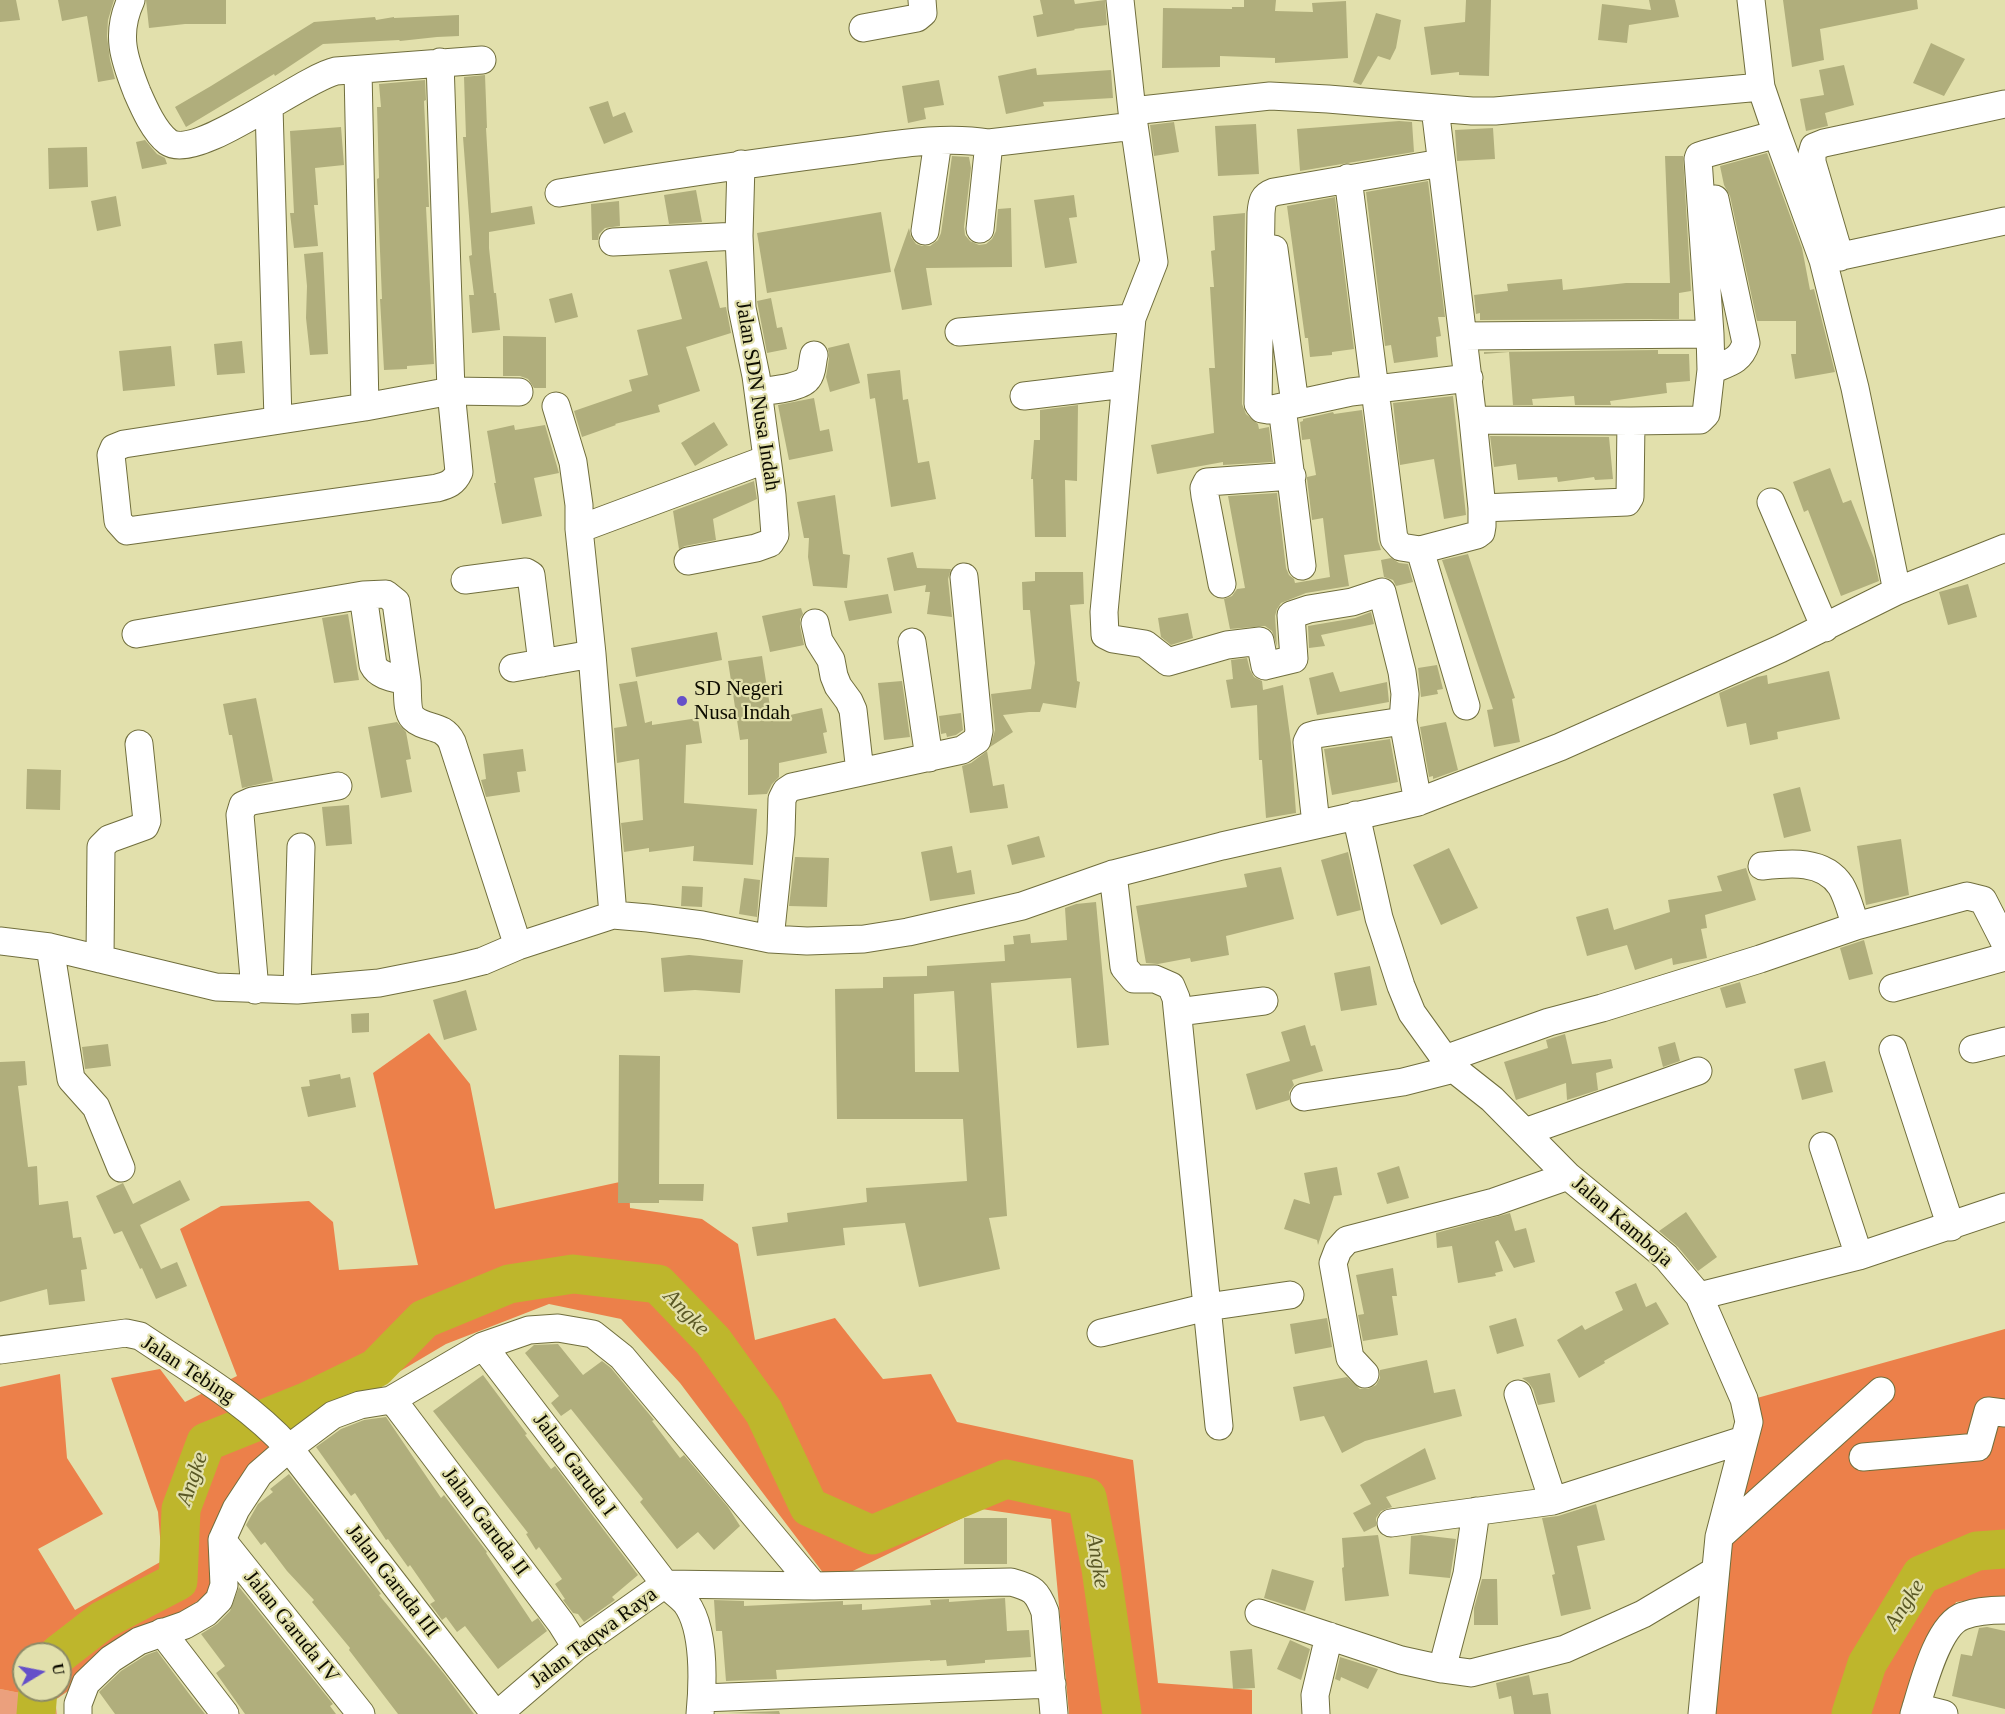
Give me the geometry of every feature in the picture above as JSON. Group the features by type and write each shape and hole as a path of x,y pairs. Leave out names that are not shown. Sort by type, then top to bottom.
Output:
{"street":[{"path":"131,0 125,13 122,45 140,97 155,127 169,142 183,146 206,140 325,73 482,60"},
{"path":"863,28 917,18 923,13 922,0"},
{"path":"1120,0 1133,119 1154,262 1132,318 1104,612 1105,635 1113,639 1145,644 1168,662 1227,645 1260,641 1265,666 1294,659 1291,615 1309,609 1352,602 1382,592 1402,672 1405,694 1403,721 1418,802"},
{"path":"1751,0 1761,87 1777,134 1832,258"},
{"path":"440,62 452,391 459,472 455,480 437,488 127,531 118,521 111,455 114,448 124,444 365,407 452,391 519,392"},
{"path":"358,70 365,407"},
{"path":"559,193 741,164 938,141 989,142 1270,96 1495,111 1761,87"},
{"path":"1898,591 1855,388 1812,154 1814,147 1824,143 2005,104"},
{"path":"268,107 278,420"},
{"path":"1348,178 1394,539 1401,547 1420,549 1477,536 1481,532 1482,508 1469,378 1434,108"},
{"path":"1473,420 1700,420 1706,414 1711,370 1698,159 1699,156 1705,154 1777,134"},
{"path":"926,231 938,141"},
{"path":"980,229 989,142"},
{"path":"1705,154 1746,342 1738,358 1711,370"},
{"path":"1441,163 1348,178 1266,195 1260,213 1258,404 1262,409 1268,410 1352,392 1469,378"},
{"name":"Jalan SDN Nusa Indah","path":"688,561 756,548 773,540 776,530 759,392 742,308 739,236 741,164"},
{"path":"1266,195 1302,566"},
{"path":"1832,258 2005,221"},
{"path":"613,242 739,236"},
{"path":"959,332 1132,318"},
{"path":"1464,336 1710,334"},
{"path":"759,392 801,384 807,380 811,373 814,355"},
{"path":"1024,396 1125,384"},
{"path":"556,406 573,462 579,505 579,529 592,654 613,915"},
{"path":"1482,508 1626,502 1630,497 1631,421"},
{"path":"579,529 767,459"},
{"path":"1222,584 1204,488 1208,482 1292,476"},
{"path":"1771,502 1825,628"},
{"path":"0,941 50,947 216,987 297,990 378,982 455,968 483,961 518,946 613,915 702,926 770,939 807,941 864,939 918,930 1022,906 1113,873 1418,802 1560,747 1825,628 1898,591 2005,548"},
{"path":"1420,549 1466,706"},
{"path":"465,580 526,572 531,575 542,663"},
{"path":"770,939 783,799 786,791 792,787 962,750 977,740 979,731 964,577"},
{"path":"136,634 363,595 386,594 396,602 410,712 413,718 449,735 518,946"},
{"path":"815,623 819,641 831,660 834,676 853,710 860,772"},
{"path":"912,642 929,758"},
{"path":"513,668 592,654"},
{"path":"1316,824 1307,742 1310,736 1403,721"},
{"path":"100,959 100,847 109,838 145,826 147,821 139,744"},
{"path":"255,990 240,815 243,804 338,786"},
{"name":"Jalan Kamboja","path":"1356,815 1379,918 1412,1013 1450,1064 1492,1099 1568,1176 1666,1257 1700,1296 1744,1399 1749,1422 1719,1537 1702,1714"},
{"path":"297,990 302,847"},
{"path":"1762,866 1790,863 1811,865 1833,876 1842,888 1856,926"},
{"path":"1113,873 1124,967 1134,979 1155,979 1171,986 1178,1012 1218,1426"},
{"path":"1304,1097 1403,1082 1549,1022 1760,959 1856,926 1967,896 1983,900 2005,943"},
{"path":"50,947 71,1079 96,1107 121,1168"},
{"path":"1893,988 2005,957"},
{"path":"1178,1012 1264,1002"},
{"path":"1973,1049 2005,1041"},
{"path":"1893,1049 1952,1227"},
{"path":"1525,1132 1698,1071"},
{"path":"1823,1146 1859,1256"},
{"path":"1365,1374 1350,1358 1333,1263 1338,1250 1347,1240 1494,1202 1568,1176"},
{"path":"1700,1296 1859,1256 2005,1208"},
{"path":"1101,1333 1207,1307 1290,1295"},
{"path":"81,1711 86,1683 111,1659 139,1641 184,1625 207,1613 219,1600 224,1585 222,1540 236,1509 259,1474 289,1448 333,1415 360,1405 391,1400 483,1346 529,1330 558,1328 593,1334 622,1357 814,1586"},
{"name":"Jalan Tebing","path":"0,1350 126,1333 140,1336 230,1396 270,1428 289,1448"},
{"name":"Jalan Garuda I","path":"483,1346 665,1584"},
{"path":"1719,1537 1881,1390"},
{"path":"1518,1394 1552,1501"},
{"name":"Jalan Garuda II","path":"391,1400 576,1647"},
{"path":"1863,1457 1978,1447 1988,1411 2005,1413"},
{"path":"1391,1523 1552,1501 1743,1440"},
{"name":"Jalan Garuda III","path":"289,1448 496,1714"},
{"path":"1442,1669 1467,1574 1476,1511"},
{"name":"Jalan Garuda IV","path":"222,1540 361,1714"},
{"path":"1259,1613 1401,1660 1471,1673 1565,1649 1643,1614 1715,1571"},
{"path":"665,1584 814,1586 1011,1582 1030,1587 1039,1598 1045,1612 1054,1714"},
{"name":"Jalan Taqwa Raya","path":"496,1714 576,1647 665,1584 686,1603 696,1625 700,1646 701,1706"},
{"path":"1944,1714 1915,1711 1940,1637 1949,1625 1961,1616 1989,1610 2005,1610"},
{"path":"162,1632 225,1714"},
{"path":"1316,1714 1315,1695 1329,1636"},
{"path":"701,1706 1052,1684"}],"shaded area":[{"path":"429,1033 470,1084 495,1209 629,1180 630,1208 702,1219 738,1244 755,1340 835,1318 883,1379 931,1374 957,1422 1133,1460 1158,1683 1252,1690 1252,1714 1069,1714 1051,1519 981,1509 830,1582 680,1383 621,1319 549,1304 446,1344 267,1450 218,1587 72,1688 72,1642 12,1642 12,1691 0,1689 0,1387 60,1374 67,1458 103,1514 38,1549 75,1610 162,1561 158,1512 111,1378 160,1369 185,1402 237,1376 180,1229 221,1206 309,1201 333,1222 339,1270 418,1265 373,1073"},
{"path":"2005,1329 2005,1596 1956,1602 1929,1666 1916,1714 1710,1714 1711,1570 1757,1398"},
{"path":"0,1689 12,1691 12,1702 55,1702 57,1714 0,1714"}],"building":[{"path":"0,0 16,0 20,20 0,22"},
{"path":"58,0 114,0 108,20 107,36 115,79 98,82 87,16 62,21"},
{"path":"146,0 226,0 226,24 185,24 149,28"},
{"path":"1040,0 1074,0 1075,4 1105,0 1107,25 1037,37 1033,16 1043,14"},
{"path":"1244,0 1276,0 1275,11 1313,12 1312,3 1346,1 1348,58 1275,63 1275,58 1220,56 1220,67 1162,68 1163,8 1232,9 1232,7 1244,7"},
{"path":"1466,0 1491,0 1489,76 1459,75 1459,72 1431,75 1424,27 1465,22"},
{"path":"1649,0 1675,0 1679,17 1629,25 1627,43 1598,40 1602,4 1651,10"},
{"path":"1783,0 1917,0 1918,9 1820,29 1824,60 1792,67"},
{"path":"1376,13 1401,20 1396,48 1390,60 1378,56 1361,85 1353,82"},
{"path":"459,15 459,36 323,44 275,76 274,74 186,127 175,107 314,22 375,17 376,20 394,17"},
{"path":"1931,43 1965,59 1944,96 1913,83"},
{"path":"1844,65 1854,105 1825,113 1828,126 1806,131 1800,99 1824,95 1819,70"},
{"path":"1036,68 1037,75 1111,70 1113,98 1043,102 1044,106 1006,114 998,76"},
{"path":"485,75 491,213 532,206 535,224 489,232 494,293 496,293 500,330 472,333 469,295 474,295 469,256 472,255 463,137 466,137 464,77"},
{"path":"425,80 429,207 426,207 434,364 384,370 377,179 379,178 377,107 381,107 379,84"},
{"path":"939,80 944,105 924,108 926,119 908,123 902,86"},
{"path":"608,101 613,117 625,112 633,132 604,144 589,107"},
{"path":"1174,122 1179,152 1154,156 1150,125"},
{"path":"1412,122 1414,152 1300,171 1297,129"},
{"path":"1256,124 1259,174 1218,176 1215,126"},
{"path":"341,127 344,165 315,168 318,205 314,205 318,246 294,248 290,213 294,213 290,131"},
{"path":"1493,128 1495,159 1457,161 1455,130"},
{"path":"145,140 157,154 165,158 167,164 142,169 136,142"},
{"path":"87,147 88,187 49,189 48,148"},
{"path":"1767,153 1802,248 1810,290 1814,289 1835,372 1795,379 1791,354 1796,354 1796,321 1757,321 1730,196 1724,185 1720,166"},
{"path":"952,156 969,157 971,168 964,227 965,235 970,241 979,245 986,244 996,231 998,209 1011,208 1012,267 926,268 932,305 902,310 894,270 909,228 916,244 930,246 938,240 941,233"},
{"path":"1665,156 1683,156 1691,291 1679,293 1679,319 1480,320 1480,313 1476,314 1474,295 1508,291 1507,284 1562,279 1563,290 1626,283 1670,283"},
{"path":"1428,181 1445,317 1438,317 1441,336 1436,337 1438,357 1394,363 1391,345 1385,346 1366,192"},
{"path":"696,190 702,222 669,224 664,195"},
{"path":"1074,195 1077,217 1069,218 1077,263 1045,268 1034,200"},
{"path":"116,196 121,226 97,231 91,201"},
{"path":"1335,197 1354,349 1332,352 1332,355 1310,357 1308,338 1305,338 1287,206"},
{"path":"619,201 620,226 605,228 599,234 598,240 592,240 591,204"},
{"path":"881,212 891,272 767,293 757,233"},
{"path":"1245,213 1242,404 1246,414 1258,424 1259,429 1269,427 1273,462 1223,465 1223,462 1157,474 1151,445 1214,433 1209,368 1215,368 1210,287 1214,287 1211,251 1215,250 1213,216"},
{"path":"323,252 328,354 310,355 304,254"},
{"path":"707,261 720,308 726,307 731,333 686,347 700,391 658,405 660,412 615,424 582,437 574,411 632,391 629,380 648,375 637,330 682,319 669,270"},
{"path":"572,293 578,317 555,323 549,299"},
{"path":"771,298 777,328 782,327 787,349 767,353 757,301"},
{"path":"503,336 546,337 546,388 534,388 528,379 520,376 503,376"},
{"path":"242,341 245,373 217,375 214,344"},
{"path":"849,343 860,383 830,392 826,377 828,348"},
{"path":"171,346 175,386 123,391 119,351"},
{"path":"1658,350 1658,354 1689,354 1690,381 1666,383 1667,393 1610,401 1611,405 1575,405 1574,396 1532,399 1533,405 1513,405 1509,352 1484,354 1484,352"},
{"path":"900,370 903,400 908,399 918,463 929,461 936,499 891,507 875,398 870,399 867,374"},
{"path":"1453,396 1466,515 1444,519 1434,459 1400,465 1393,403"},
{"path":"814,398 820,431 829,429 833,451 789,460 778,405"},
{"path":"1078,405 1077,481 1065,480 1066,537 1035,537 1033,479 1031,479 1034,440 1040,440 1040,410"},
{"path":"1362,410 1381,550 1344,555 1349,586 1306,593 1281,603 1275,616 1277,647 1272,631 1265,626 1230,629 1224,599 1232,596 1237,589 1245,588 1228,496 1277,493 1286,568 1289,575 1295,583 1330,577 1323,518 1312,520 1307,477 1316,475 1310,439 1302,440 1300,422 1303,419 1333,412 1334,414"},
{"path":"714,422 728,445 695,466 681,443"},
{"path":"514,425 515,430 545,425 559,473 534,478 542,516 502,524 487,431"},
{"path":"1490,436 1609,437 1613,479 1595,480 1594,477 1558,482 1557,477 1518,480 1516,464 1494,467"},
{"path":"1830,468 1843,503 1851,500 1874,558 1879,581 1841,596 1808,510 1804,512 1793,482"},
{"path":"754,481 757,499 713,519 716,540 679,549 673,511"},
{"path":"835,495 843,554 850,555 847,588 813,586 808,557 809,538 804,538 797,502"},
{"path":"913,552 917,568 951,569 948,579 952,617 927,614 930,592 925,592 926,585 894,591 887,558"},
{"path":"1468,554 1515,698 1512,699 1520,742 1494,747 1487,710 1493,709 1442,560"},
{"path":"1391,558 1399,563 1408,564 1413,582 1396,586 1393,580 1384,577 1381,560"},
{"path":"1035,572 1083,572 1084,604 1070,605 1077,681 1080,682 1076,708 1043,703 1040,712 1003,715 1013,732 990,747 995,730 991,694 1031,689 1035,663 1030,610 1023,610 1022,582 1035,581"},
{"path":"1968,584 1977,617 1948,625 1939,592"},
{"path":"888,594 892,613 849,621 844,601"},
{"path":"801,608 803,614 800,626 804,645 770,652 762,616"},
{"path":"1371,612 1374,624 1321,635 1325,646 1309,648 1308,626 1355,618"},
{"path":"1188,613 1193,638 1171,645 1161,637 1158,618"},
{"path":"348,614 359,680 334,683 322,618"},
{"path":"717,632 722,660 636,677 631,648"},
{"path":"762,656 772,719 822,708 827,732 823,733 827,753 779,763 779,777 767,794 748,795 748,739 740,740 728,661"},
{"path":"1247,658 1254,677 1262,681 1263,690 1283,685 1291,743 1296,813 1266,818 1262,760 1259,760 1257,705 1231,708 1226,680 1233,679 1231,660"},
{"path":"1437,665 1443,689 1437,690 1438,694 1421,697 1418,668"},
{"path":"1829,671 1840,719 1777,732 1778,739 1750,745 1746,723 1727,727 1719,693 1767,675 1768,684"},
{"path":"1333,672 1340,692 1387,682 1389,702 1317,715 1309,678"},
{"path":"637,681 645,723 652,721 652,725 698,718 702,743 686,745 684,803 757,809 753,865 693,861 694,846 649,852 649,848 624,852 621,823 643,820 639,759 617,763 614,728 627,726 619,684"},
{"path":"902,681 910,737 884,740 878,683"},
{"path":"256,698 273,781 242,788 232,735 229,735 223,704"},
{"path":"961,713 963,730 947,737 946,733 941,734 939,716"},
{"path":"397,722 406,732 411,759 406,760 412,792 381,798 368,727"},
{"path":"1446,722 1458,770 1433,779 1433,776 1429,777 1420,727"},
{"path":"1390,739 1398,782 1332,795 1324,749"},
{"path":"523,749 526,771 517,772 520,792 486,797 481,780 486,779 483,754"},
{"path":"987,751 993,786 1004,784 1008,808 970,813 962,766 971,763"},
{"path":"27,769 61,770 60,810 26,809"},
{"path":"1800,787 1811,831 1784,838 1773,794"},
{"path":"349,805 352,844 326,846 322,807"},
{"path":"1039,836 1045,857 1012,865 1007,845"},
{"path":"1901,839 1909,895 1866,905 1857,846"},
{"path":"952,846 957,873 971,870 975,894 930,901 921,852"},
{"path":"1449,848 1478,908 1441,925 1413,865"},
{"path":"1348,852 1361,910 1337,916 1321,860"},
{"path":"795,857 829,858 827,907 789,906"},
{"path":"1281,867 1294,919 1226,936 1229,955 1191,962 1190,958 1158,964 1146,963 1136,906 1247,887 1244,874"},
{"path":"1746,868 1756,900 1705,915 1707,928 1701,929 1707,958 1673,965 1672,958 1635,970 1627,945 1587,956 1576,917 1608,908 1614,930 1670,912 1668,900 1722,891 1717,876"},
{"path":"744,878 760,880 757,917 739,914"},
{"path":"682,886 703,887 702,907 681,906"},
{"path":"1096,902 1109,1045 1077,1048 1071,978 991,983 1007,1216 989,1218 1000,1269 919,1287 905,1223 843,1228 845,1245 757,1256 752,1227 788,1222 787,1213 867,1202 866,1188 967,1181 963,1119 837,1119 835,989 883,988 883,977 927,976 927,966 1005,961 1004,945 1014,944 1013,936 1030,934 1031,943 1067,940 1065,908 1076,904","holes":["954,991 959,1072 915,1072 914,994"]},
{"path":"1864,940 1873,974 1849,980 1840,948"},
{"path":"689,955 743,960 740,993 695,990 664,992 661,958"},
{"path":"1370,966 1377,1005 1341,1011 1334,973"},
{"path":"1740,982 1746,1003 1726,1008 1720,988"},
{"path":"466,990 477,1030 444,1040 433,1000"},
{"path":"369,1013 369,1032 352,1033 351,1014"},
{"path":"1305,1025 1311,1046 1315,1045 1323,1071 1292,1080 1294,1085 1289,1092 1289,1100 1256,1110 1246,1074 1290,1061 1281,1032"},
{"path":"1565,1034 1572,1064 1611,1059 1613,1068 1596,1073 1598,1090 1567,1100 1566,1083 1516,1100 1504,1062 1548,1048 1546,1040"},
{"path":"1675,1042 1680,1061 1663,1067 1658,1047"},
{"path":"108,1044 111,1066 85,1069 82,1047"},
{"path":"619,1055 660,1056 659,1184 704,1184 703,1201 659,1200 659,1203 618,1203"},
{"path":"25,1061 27,1085 18,1086 28,1167 37,1166 39,1205 68,1201 73,1238 81,1237 87,1269 81,1270 85,1301 49,1305 47,1289 0,1302 0,1062"},
{"path":"1825,1061 1833,1092 1802,1100 1794,1069"},
{"path":"340,1074 341,1079 350,1077 356,1107 308,1117 301,1087 310,1086 309,1080"},
{"path":"1399,1166 1409,1198 1387,1204 1377,1173"},
{"path":"1337,1167 1342,1195 1334,1196 1318,1245 1317,1240 1284,1229 1294,1199 1310,1204 1304,1173"},
{"path":"180,1180 190,1200 140,1225 161,1269 177,1262 187,1286 156,1299 122,1231 114,1234 96,1196 123,1183 133,1204"},
{"path":"1686,1212 1717,1257 1698,1271 1678,1247 1659,1231"},
{"path":"1510,1213 1515,1231 1526,1228 1535,1262 1514,1268 1498,1240 1495,1242 1503,1271 1495,1273 1496,1276 1458,1283 1452,1246 1437,1248 1436,1233"},
{"path":"1393,1268 1397,1296 1392,1296 1398,1335 1363,1341 1358,1315 1364,1314 1356,1275"},
{"path":"1636,1283 1646,1307 1656,1302 1669,1324 1579,1378 1557,1340 1582,1325 1585,1330 1623,1310 1615,1292"},
{"path":"1327,1318 1332,1347 1295,1354 1290,1324"},
{"path":"1516,1318 1524,1346 1497,1354 1489,1326"},
{"path":"558,1344 583,1375 602,1361 611,1368 654,1420 652,1421 680,1458 684,1455 728,1507 740,1526 714,1550 698,1532 677,1549 640,1502 643,1499 571,1409 561,1416 551,1403 559,1396 525,1353 534,1345"},
{"path":"1427,1360 1434,1393 1455,1389 1462,1416 1365,1441 1342,1453 1324,1416 1300,1421 1293,1387 1347,1377 1360,1389 1368,1389 1376,1385 1380,1378 1380,1370"},
{"path":"1550,1373 1555,1402 1538,1405 1533,1389 1522,1378"},
{"path":"483,1375 551,1469 555,1466 638,1575 612,1597 615,1600 584,1622 563,1600 565,1599 555,1584 562,1579 539,1547 536,1550 526,1534 528,1533 433,1411"},
{"path":"386,1417 441,1498 444,1495 487,1552 532,1622 538,1618 547,1631 498,1669 465,1626 457,1632 446,1617 442,1620 430,1604 435,1601 410,1565 408,1567 388,1539 386,1540 355,1493 351,1496 316,1447 341,1429 364,1420"},
{"path":"1425,1448 1436,1479 1386,1497 1392,1507 1381,1511 1376,1518 1376,1526 1364,1532 1353,1513 1371,1504 1360,1485"},
{"path":"289,1474 370,1579 381,1594 379,1595 474,1714 398,1714 349,1650 350,1648 312,1602 314,1600 287,1571 265,1542 261,1545 246,1525 258,1504 273,1492 270,1489"},
{"path":"1596,1504 1605,1540 1577,1546 1591,1609 1561,1616 1552,1575 1555,1574 1542,1518 1558,1516"},
{"path":"964,1518 1007,1518 1007,1564 964,1564"},
{"path":"1378,1535 1389,1596 1345,1601 1342,1538"},
{"path":"1411,1536 1456,1539 1450,1578 1409,1574"},
{"path":"1272,1569 1314,1581 1305,1611 1264,1598"},
{"path":"1482,1579 1497,1579 1498,1625 1474,1625 1474,1608"},
{"path":"239,1587 333,1704 330,1706 336,1714 245,1714 216,1673 225,1666 201,1634 217,1624 230,1611"},
{"path":"1005,1598 1007,1631 1029,1630 1031,1657 985,1660 985,1663 947,1666 946,1660 930,1660 776,1670 777,1679 726,1681 722,1631 716,1631 714,1600 744,1601 744,1606 843,1601 843,1605 862,1604 862,1610 931,1605 930,1600 949,1599 949,1602"},
{"path":"1987,1627 2005,1631 2005,1709 1952,1696 1961,1654 1972,1656 1979,1628"},
{"path":"1290,1640 1310,1649 1301,1680 1277,1669"},
{"path":"1252,1649 1255,1688 1233,1689 1230,1651"},
{"path":"157,1651 205,1714 115,1714 99,1692 121,1671 146,1655"},
{"path":"1340,1657 1378,1669 1368,1689 1341,1677 1340,1681 1335,1679"},
{"path":"1529,1675 1533,1695 1548,1693 1551,1714 1514,1714 1511,1696 1499,1699 1496,1683"},
{"path":"779,1711 780,1714 728,1713"}],"waterway":[{"name":"Angke","path":"72,1644 103,1620 178,1581 181,1509 206,1442 308,1401 376,1368 424,1319 509,1284 573,1274 658,1284 713,1341 764,1412 809,1507 872,1535 1006,1479 1087,1497 1101,1569 1122,1714"},
{"name":"Angke","path":"1851,1714 1867,1664 1921,1575 1977,1551 2005,1549"},
{"name":"Angke","path":"36,1714 37,1702"}],"place":[{"name":"SD Negeri Nusa Indah","path":"682,701"}]}
